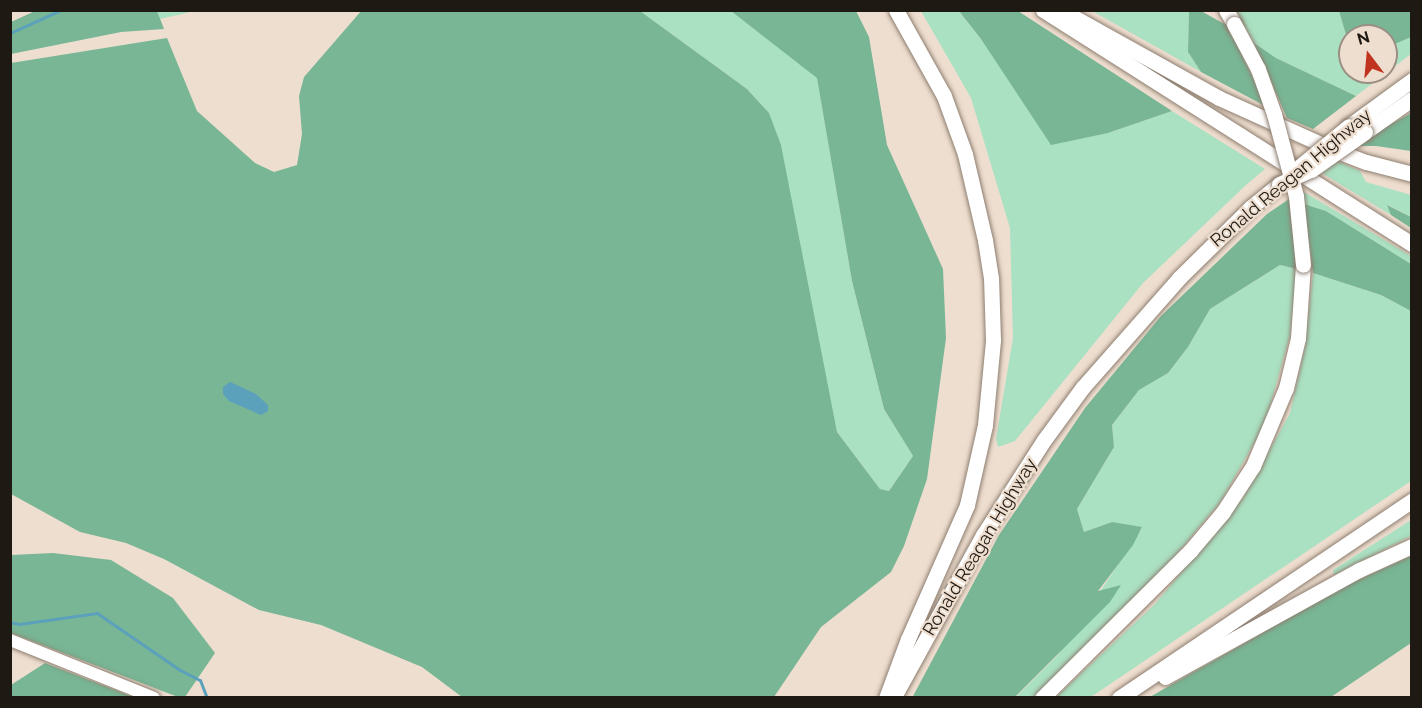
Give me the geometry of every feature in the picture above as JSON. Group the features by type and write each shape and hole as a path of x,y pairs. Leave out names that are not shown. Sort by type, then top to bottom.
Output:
{"highway":[{"path":"886,698 908,639 967,505 985,425 993,340 991,278 986,240 965,154 944,96 896,10"},
{"path":"1043,10 1412,244"},
{"path":"1061,10 1219,98 1332,149 1366,162 1412,174"},
{"path":"1042,698 1190,551 1223,512 1253,466 1286,388 1298,338 1303,265 1296,196 1274,114 1258,69 1230,17"},
{"name":"Ronald Reagan Highway","path":"894,698 983,535 1077,395 1179,278 1251,207 1349,126 1412,80"},
{"path":"1279,184 1311,170 1412,99"},
{"path":"1119,698 1412,500"},
{"path":"1125,698 1255,630 1365,567 1412,546"}],"street":[{"path":"10,640 154,698"}],"green space":[{"path":"362,10 640,11 747,89 769,113 781,145 837,432 880,489 889,491 913,456 884,409 852,281 817,78 731,11 856,11 869,37 887,145 943,269 946,338 927,479 904,546 891,572 821,627 774,697 462,697 422,667 321,625 259,610 164,559 126,543 80,532 11,494 11,63 167,38 197,111 255,163 274,172 297,165 302,134 299,96 304,77"},
{"path":"35,11 157,11 164,29 121,32 11,54 11,22"},
{"path":"157,11 195,11 160,19"},
{"path":"640,11 731,11 817,77 852,281 884,409 913,456 889,491 880,489 837,432 769,113 747,89"},
{"path":"921,11 959,11 981,39 1108,133 1172,111 1265,169 1143,283 1015,441 998,447 996,439 1013,338 1010,228 971,98"},
{"path":"959,11 1018,11 1172,111 1108,133 1051,145 981,39"},
{"path":"1092,11 1189,11 1188,52 1201,72"},
{"path":"1189,11 1201,11 1228,26 1267,107 1201,72 1188,52"},
{"path":"1236,11 1339,11 1343,24 1338,24 1338,84 1372,84 1356,96 1276,58 1254,43"},
{"path":"1339,11 1411,11 1411,37 1398,43 1398,24 1343,24"},
{"path":"1411,37 1411,54 1398,64 1398,43"},
{"path":"1254,43 1276,58 1356,96 1313,129 1287,118"},
{"path":"1411,113 1411,151 1376,146 1352,146"},
{"path":"1335,160 1360,171 1366,182 1411,195 1411,217 1388,205 1391,215 1320,172"},
{"path":"1304,192 1411,256 1411,264 1326,211 1304,204"},
{"path":"1289,199 1297,269 1280,265 1210,309 1188,347 1168,373 1139,390 1112,425 1114,447 1077,509 1084,532 1112,522 1142,527 1133,545 1098,591 1121,585 1110,602 1015,697 912,698 999,535 1085,408 1161,316 1267,214"},
{"path":"1304,204 1326,211 1411,264 1411,311 1381,295 1313,273"},
{"path":"1387,205 1411,217 1411,228 1391,215"},
{"path":"1280,265 1297,269 1290,335 1265,424 1221,501 1166,567 1035,697 1015,698 1058,655 1142,528 1112,522 1084,532 1077,509 1114,447 1112,425 1139,390 1168,373 1188,347 1210,309"},
{"path":"1313,273 1381,295 1411,311 1411,481 1091,697 1055,698 1155,604 1244,497 1290,413 1305,348"},
{"path":"1411,520 1411,536 1334,575 1333,570"},
{"path":"53,553 111,560 173,598 215,653 185,697 178,697 11,633 11,555"},
{"path":"1411,556 1411,643 1331,697 1148,698 1347,585"},
{"path":"45,663 133,697 11,697 11,685"}],"water":[{"path":"230,382 256,394 268,405 268,411 261,415 229,401 223,394 223,387"}],"waterway":[{"path":"10,33 61,10"},
{"path":"10,622 19,624 97,613 180,670 200,680 207,698"}]}
